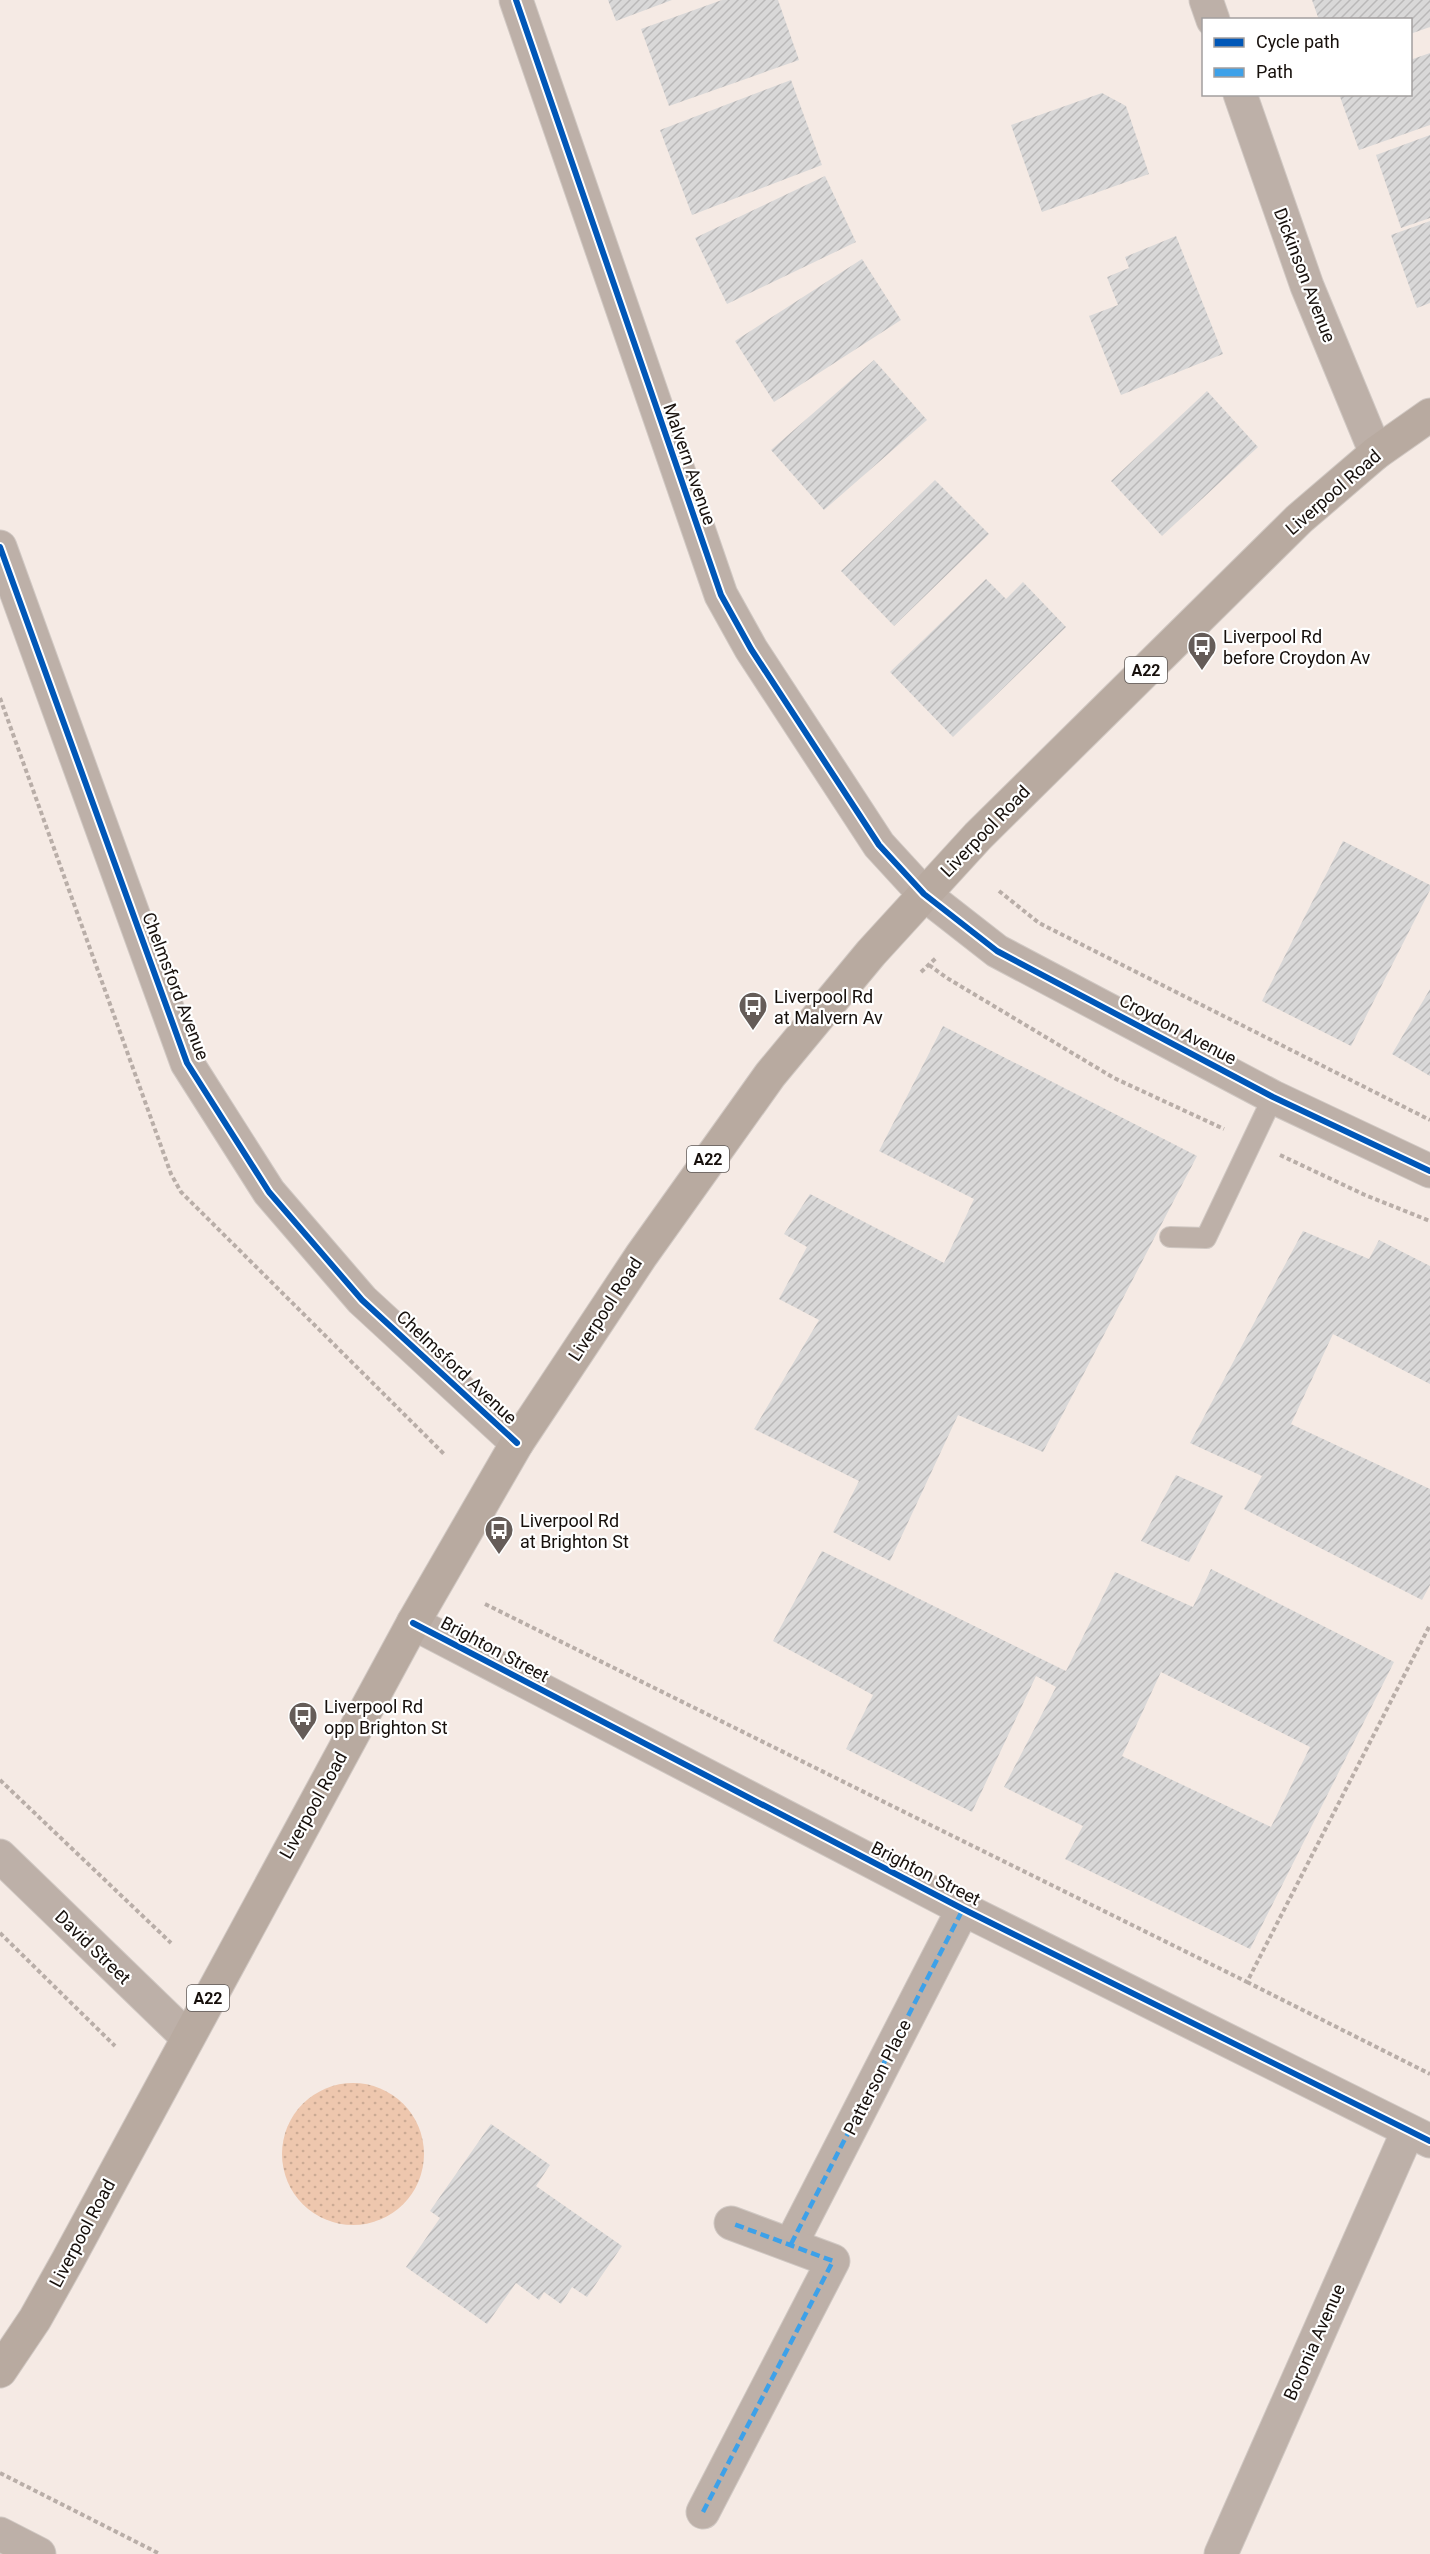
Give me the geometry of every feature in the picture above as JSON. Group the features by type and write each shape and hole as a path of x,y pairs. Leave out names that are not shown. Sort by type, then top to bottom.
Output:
{"highway":[{"name":"Liverpool Road","path":"0,2370 35,2319 68,2260 412,1623 517,1443 641,1256 758,1092 863,962 986,828 1299,519 1376,453 1430,415"}],"street":[{"name":"Malvern Avenue","path":"516,0 721,595 751,649 879,845 924,894"},
{"path":"1206,0 1212,18"},
{"name":"Dickinson Avenue","path":"1240,96 1307,286 1376,453"},
{"name":"Chelmsford Avenue","path":"3,569 187,1063 269,1192 362,1300 517,1443"},
{"name":"Croydon Avenue","path":"924,894 997,951 1273,1097 1430,1171"},
{"name":"Brighton Street","path":"412,1623 963,1909 1419,2136"},
{"name":"David Street","path":"0,1856 187,2037"},
{"name":"Patterson Place","path":"791,2244 963,1909"},
{"name":"Boronia Avenue","path":"1221,2554 1419,2136"},
{"path":"703,2512 833,2261 731,2223"},
{"path":"0,2534 39,2554"}],"lane":[{"path":"1170,1237 1206,1239 1273,1097"}],"path":[{"path":"921,972 936,958"},
{"path":"928,965 1114,1078 1365,1195 1430,1221"},
{"path":"485,1604 1430,2074"},
{"path":"1247,1982 1430,1625"},
{"path":"0,1780 171,1943"},
{"path":"0,1934 115,2046"},
{"path":"0,2474 160,2554"}],"shaded area":[{"path":"353,2083 367,2084 380,2089 403,2104 418,2127 423,2140 423,2168 418,2181 403,2204 380,2219 367,2224 353,2225 339,2224 326,2219 303,2204 288,2181 283,2168 282,2154 283,2140 288,2127 303,2104 326,2089 339,2084"}],"building":[{"path":"608,0 672,0 616,21"},
{"path":"722,0 778,0 799,60 669,106 641,29"},
{"path":"1312,0 1430,0 1430,27 1412,33 1412,18 1318,18"},
{"path":"1430,53 1430,125 1359,150 1340,96 1412,96 1412,59"},
{"path":"791,80 822,165 692,215 660,130"},
{"path":"1102,93 1126,106 1149,174 1042,212 1011,125"},
{"path":"1430,135 1430,218 1401,228 1376,155"},
{"path":"825,176 856,242 727,304 695,238"},
{"path":"1430,221 1430,303 1417,308 1391,235"},
{"path":"1176,236 1223,354 1121,395 1089,316 1118,305 1107,277 1129,268 1125,257"},
{"path":"862,259 901,320 774,402 735,341"},
{"path":"874,360 927,420 824,510 771,450"},
{"path":"1207,391 1258,447 1162,536 1111,481"},
{"path":"935,480 989,534 894,626 841,571"},
{"path":"986,579 1006,599 1023,582 1066,627 953,737 890,672"},
{"path":"1343,841 1430,885 1430,890 1351,1046 1262,1001"},
{"path":"1430,989 1430,1076 1392,1054"},
{"path":"943,1026 1197,1156 1043,1452 958,1415 890,1561 833,1532 859,1481 754,1429 819,1320 779,1299 807,1247 784,1234 810,1194 944,1263 974,1199 879,1151"},
{"path":"1303,1231 1369,1259 1379,1240 1430,1266 1430,1384 1333,1334 1291,1424 1430,1489 1430,1585 1422,1600 1244,1509 1262,1476 1190,1443"},
{"path":"1176,1475 1223,1496 1189,1562 1141,1541"},
{"path":"822,1551 1066,1671 1115,1572 1193,1607 1211,1569 1394,1662 1250,1949 1065,1859 1083,1826 1004,1787 1056,1687 1036,1676 972,1812 846,1749 873,1695 773,1641","holes":["1161,1672 1310,1747 1271,1827 1122,1756"]},
{"path":"491,2124 550,2165 536,2186 622,2246 587,2297 572,2287 561,2304 544,2292 539,2300 516,2283 487,2324 406,2267 440,2218 430,2211"}],"marked path":[{"path":"791,2244 963,1909"},
{"path":"703,2512 833,2261 731,2223"}],"cycle path":[{"path":"516,0 721,595 751,649 879,845 924,894 997,951 1273,1097 1430,1171"},
{"path":"0,547 187,1063 269,1192 362,1300 517,1443"},
{"path":"413,1623 963,1909 1430,2141"}],"place":[{"name":"Liverpool Rd before Croydon Av","path":"1202,672"},
{"name":"Liverpool Rd at Malvern Av","path":"753,1032"},
{"name":"Liverpool Rd at Brighton St","path":"499,1556"},
{"name":"Liverpool Rd opp Brighton St","path":"303,1742"}]}
